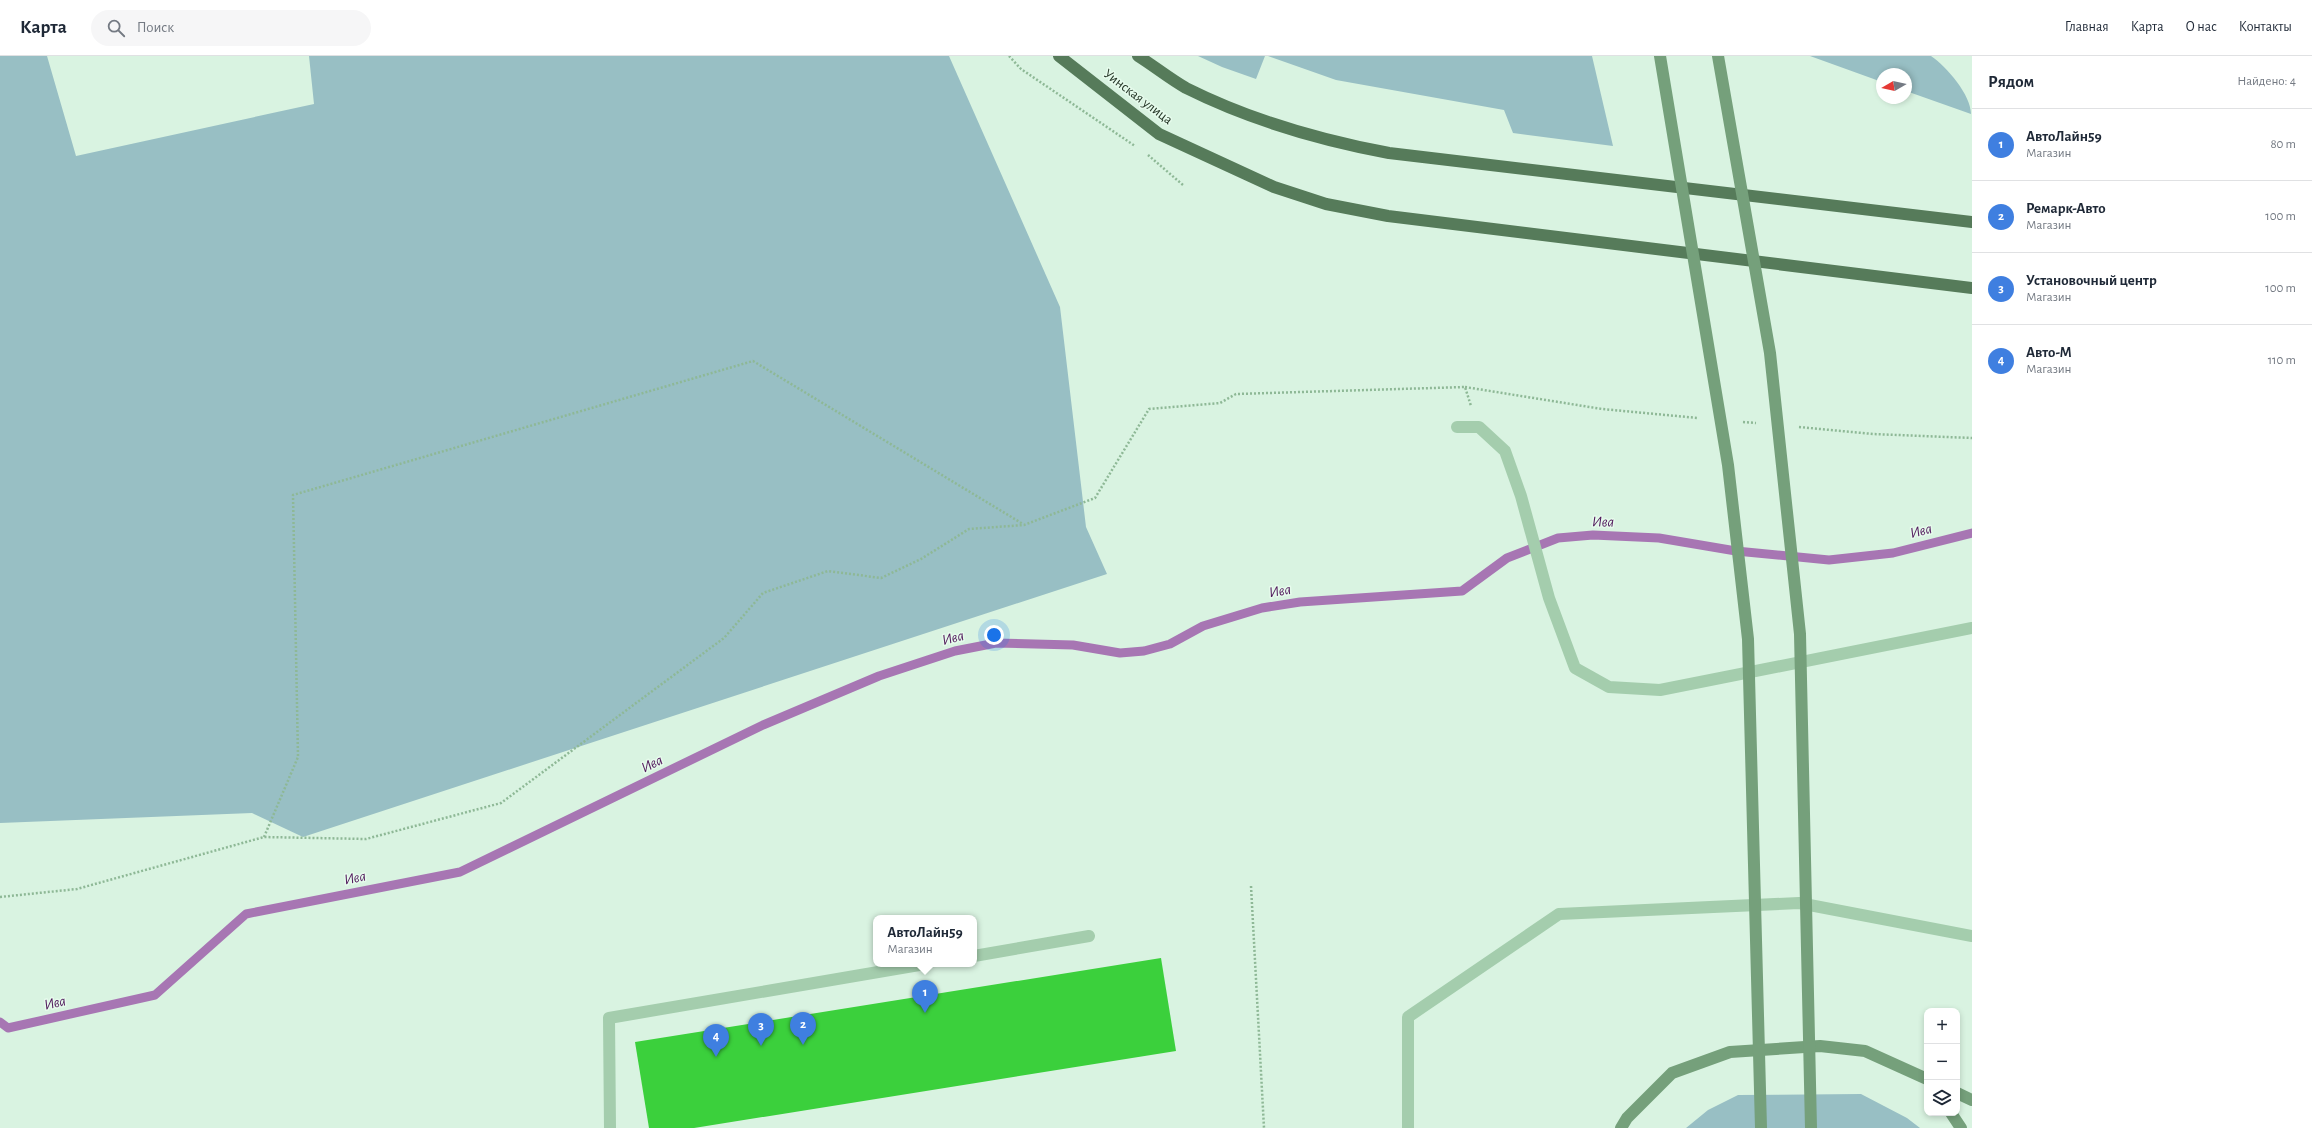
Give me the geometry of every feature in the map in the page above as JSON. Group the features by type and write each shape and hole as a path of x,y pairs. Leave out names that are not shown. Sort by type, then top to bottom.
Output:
{"main road":[{"name":"Уинская улица","path":"1059,56 1159,134 1274,187 1326,204 1388,216 1972,288"},
{"path":"1138,56 1185,87 1233,109 1333,143 1389,153 1972,222"},
{"path":"1660,56 1728,466 1748,639 1761,1128"},
{"path":"1718,56 1770,353 1800,634 1812,1128"},
{"path":"1621,1128 1627,1118 1672,1073 1730,1052 1820,1046 1865,1051 1922,1077"},
{"path":"1960,1094 1972,1100"},
{"path":"1953,1116 1961,1128"}],"lane":[{"path":"1457,427 1479,427 1505,451 1521,496 1549,598 1575,668 1609,687 1660,690 1972,628"},
{"path":"1408,1128 1408,1017 1559,914 1800,903 1972,936"},
{"path":"977,955 1089,936"},
{"path":"610,1128 609,1018 908,967"}],"path":[{"path":"1009,56 1021,69 1138,148"},
{"path":"1145,153 1183,185"},
{"path":"264,838 298,757 293,495 753,361 1024,525"},
{"path":"0,897 77,889 264,838 366,839 501,803 724,638 763,593 828,571 881,578 921,559 970,529 1024,525 1095,498 1149,409 1220,403 1236,394 1465,387 1479,427"},
{"path":"1251,886 1264,1128"}],"shaded area":[{"path":"0,56 47,56 76,156 314,104 309,56 949,56 1060,307 1086,527 1107,574 303,837 252,813 0,823"},
{"path":"1198,56 1265,56 1256,79 1222,67"},
{"path":"1268,56 1592,56 1613,146 1513,133 1504,110 1336,80"},
{"path":"1810,56 1931,56 1951,74 1963,90 1970,107 1971,114 1912,93 1912,68 1876,68 1876,80"},
{"path":"1861,1094 1907,1118 1920,1128 1686,1128 1708,1110 1738,1095"}],"building":[{"path":"1161,958 1176,1051 694,1128 649,1128 635,1042"}],"waterway":[{"name":"Ива","path":"0,1022 8,1028 155,995 246,914 460,872 763,725 879,676 955,651 996,643 1073,645 1120,653 1144,651 1170,644 1203,626 1262,608 1300,602 1462,591 1507,558 1558,538 1593,535 1659,538 1736,551 1829,560 1893,553 1972,533"}],"place":[{"name":"АвтоЛайн59","path":"925,1013"},
{"name":"Ремарк-Авто","path":"803,1045"},
{"name":"Установочный центр","path":"761,1046"},
{"name":"Авто-М","path":"716,1057"}]}
